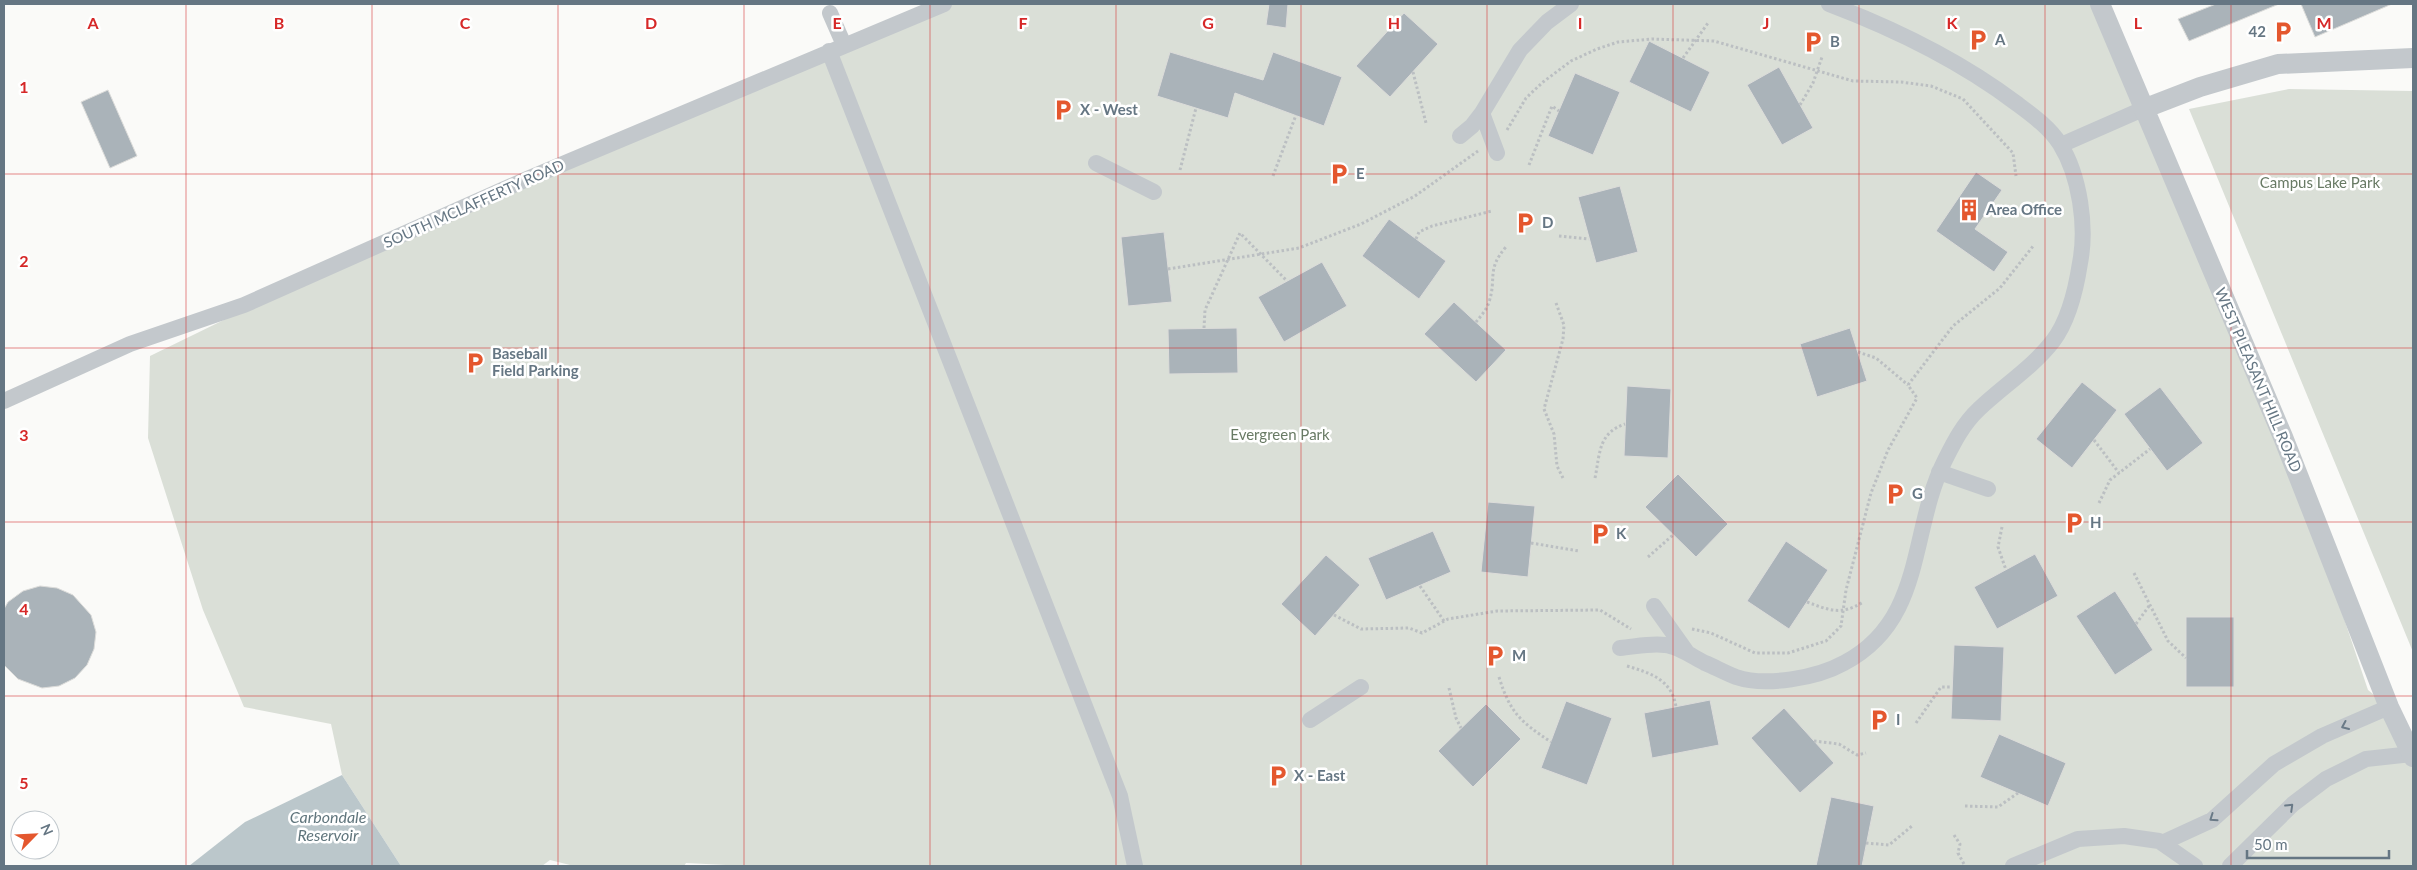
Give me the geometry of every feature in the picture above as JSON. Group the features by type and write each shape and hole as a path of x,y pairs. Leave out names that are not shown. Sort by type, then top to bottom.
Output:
{"street":[{"name":"SOUTH MCLAFFERTY ROAD","path":"4,401 130,344 244,305 527,179 944,4"},
{"path":"1460,136 1472,126 1482,113 1520,50 1551,18 1571,4"},
{"path":"1621,656 1665,645 1738,678 1797,679 1819,674 1854,657 1875,641 1892,623 1902,604 1916,560 1928,501 1938,472 1956,436 1977,411 2034,361 2054,340 2068,314 2080,268 2084,231 2076,187 2061,145 2042,123 1989,82 1928,47 1859,15 1829,4"},
{"name":"WEST PLEASANT HILL ROAD","path":"2100,4 2283,437 2390,707 2412,756"},
{"path":"830,13 836,48 1120,796 1135,866"},
{"path":"2061,145 2143,109 2200,87 2278,64 2413,58"},
{"path":"1482,113 1494,146"},
{"path":"1096,163 1154,192"},
{"path":"1938,472 1988,489"},
{"path":"1654,606 1689,655"},
{"path":"1310,720 1361,687"},
{"path":"2162,843 2212,820 2274,764 2322,736 2390,707"},
{"path":"2230,866 2293,804 2326,779 2366,760 2412,756"},
{"path":"2013,866 2078,839 2124,836 2162,843 2195,866"}],"path":[{"path":"1683,58 1708,23"},
{"path":"1168,269 1299,248 1361,224 1415,196 1474,155 1494,146 1506,131 1526,98 1543,82 1571,61 1618,42 1652,39 1714,41 1853,81 1902,82 1931,86 1963,99 2013,153 2016,176"},
{"path":"1800,105 1813,83 1822,57"},
{"path":"1413,72 1426,123"},
{"path":"1529,165 1552,106 1559,111"},
{"path":"1180,170 1196,108"},
{"path":"1273,176 1296,116"},
{"path":"1416,239 1419,232 1432,226 1492,211"},
{"path":"1204,328 1205,310 1230,259 1240,233 1287,281"},
{"path":"1559,236 1590,239"},
{"path":"1908,385 1953,326 2000,288 2034,245"},
{"path":"1476,322 1489,303 1492,268 1498,256 1506,247"},
{"path":"1556,303 1564,325 1563,339 1544,409 1554,434 1557,466 1563,478"},
{"path":"1671,632 1688,629 1711,634 1755,653 1788,653 1826,641 1841,626 1846,590 1871,493 1888,450 1917,398 1908,385 1876,358 1858,352"},
{"path":"1596,478 1605,436 1614,428 1625,424"},
{"path":"2094,440 2119,473"},
{"path":"2099,502 2110,480 2150,449"},
{"path":"2002,528 1998,547 2006,570"},
{"path":"1648,556 1673,535"},
{"path":"1531,542 1579,551"},
{"path":"2134,573 2168,641 2186,658"},
{"path":"1420,586 1444,621"},
{"path":"1807,602 1828,610 1844,611 1863,602"},
{"path":"2136,624 2149,606"},
{"path":"1334,615 1361,629 1409,628 1422,632 1444,621 1497,611 1600,610 1637,632"},
{"path":"1621,656 1662,680 1674,694 1676,707"},
{"path":"1499,677 1506,700 1524,724 1551,742"},
{"path":"1449,688 1456,718 1462,728"},
{"path":"1916,723 1941,688 1952,688"},
{"path":"1814,741 1839,744 1857,755 1866,753"},
{"path":"1965,806 1998,807 2018,793"},
{"path":"1866,843 1889,844 1912,826"},
{"path":"1954,835 1960,844 1958,853 1965,866"}],"green space":[{"name":"Evergreen Park","path":"944,4 2100,4 2283,437 2368,690 2389,707 2413,762 2413,866 746,866 686,863 684,866 574,866 550,860 542,866 401,866 342,775 331,724 244,707 203,610 148,438 150,356 334,266"},
{"name":"Campus Lake Park","path":"2289,89 2413,91 2413,652 2189,109"}],"water":[{"name":"Carbondale Reservoir","path":"342,775 401,866 189,866 245,822"}],"building":[{"path":"1269,4 1288,4 1286,28 1266,25"},
{"path":"2216,4 2279,4 2189,41 2178,19"},
{"path":"2301,4 2392,4 2315,37"},
{"path":"1404,13 1438,44 1390,97 1356,66"},
{"path":"1649,41 1710,72 1691,112 1629,82"},
{"path":"1170,52 1263,80 1273,52 1342,77 1324,126 1235,93 1228,118 1157,96"},
{"path":"1779,67 1813,128 1782,145 1747,85"},
{"path":"1575,73 1620,92 1593,155 1548,136"},
{"path":"108,90 137,156 110,168 81,102"},
{"name":"Area Office","path":"1976,172 2002,190 1975,229 2008,252 1994,272 1936,231"},
{"path":"1620,186 1638,252 1596,263 1578,197"},
{"path":"1389,219 1446,261 1419,299 1362,256"},
{"path":"1164,232 1172,302 1128,306 1121,237"},
{"path":"1322,262 1347,306 1284,342 1258,297"},
{"path":"1454,302 1506,350 1476,382 1424,334"},
{"path":"1237,328 1238,373 1169,374 1168,329"},
{"path":"1850,328 1867,381 1817,397 1800,344"},
{"path":"2082,382 2117,410 2072,468 2036,439"},
{"path":"1627,386 1671,389 1668,458 1624,456"},
{"path":"2160,387 2203,443 2167,471 2124,414"},
{"path":"1678,474 1728,524 1696,557 1645,507"},
{"path":"1488,502 1535,506 1528,577 1481,572"},
{"path":"1433,531 1451,572 1386,600 1368,558"},
{"path":"1786,541 1828,570 1789,629 1747,601"},
{"path":"2035,554 2058,596 1997,629 1974,587"},
{"path":"1326,555 1360,585 1315,636 1281,604"},
{"path":"40,586 57,588 73,595 91,615 96,632 94,649 87,665 75,678 59,686 42,688 18,679 4,665 4,609 8,602 23,591"},
{"path":"2115,591 2153,650 2115,675 2076,616"},
{"path":"2186,617 2234,617 2234,687 2186,687"},
{"path":"1954,645 2004,647 2001,721 1951,719"},
{"path":"1710,700 1719,745 1652,758 1644,713"},
{"path":"1566,701 1612,718 1587,785 1541,768"},
{"path":"1486,704 1521,739 1473,787 1438,751"},
{"path":"1784,708 1834,763 1800,793 1751,738"},
{"path":"1999,734 2066,763 2048,806 1980,777"},
{"path":"1831,797 1874,806 1862,866 1816,866"}],"place":[{"name":"42","path":"2283,32"},
{"name":"A","path":"1978,40"},
{"name":"B","path":"1813,42"},
{"name":"X - West","path":"1063,110"},
{"name":"E","path":"1339,174"},
{"name":"Area Office","path":"1969,210"},
{"name":"D","path":"1525,223"},
{"name":"Baseball Field Parking","path":"475,363"},
{"name":"G","path":"1895,494"},
{"name":"H","path":"2074,523"},
{"name":"K","path":"1600,534"},
{"name":"M","path":"1495,656"},
{"name":"I","path":"1879,720"},
{"name":"X - East","path":"1278,776"}]}
